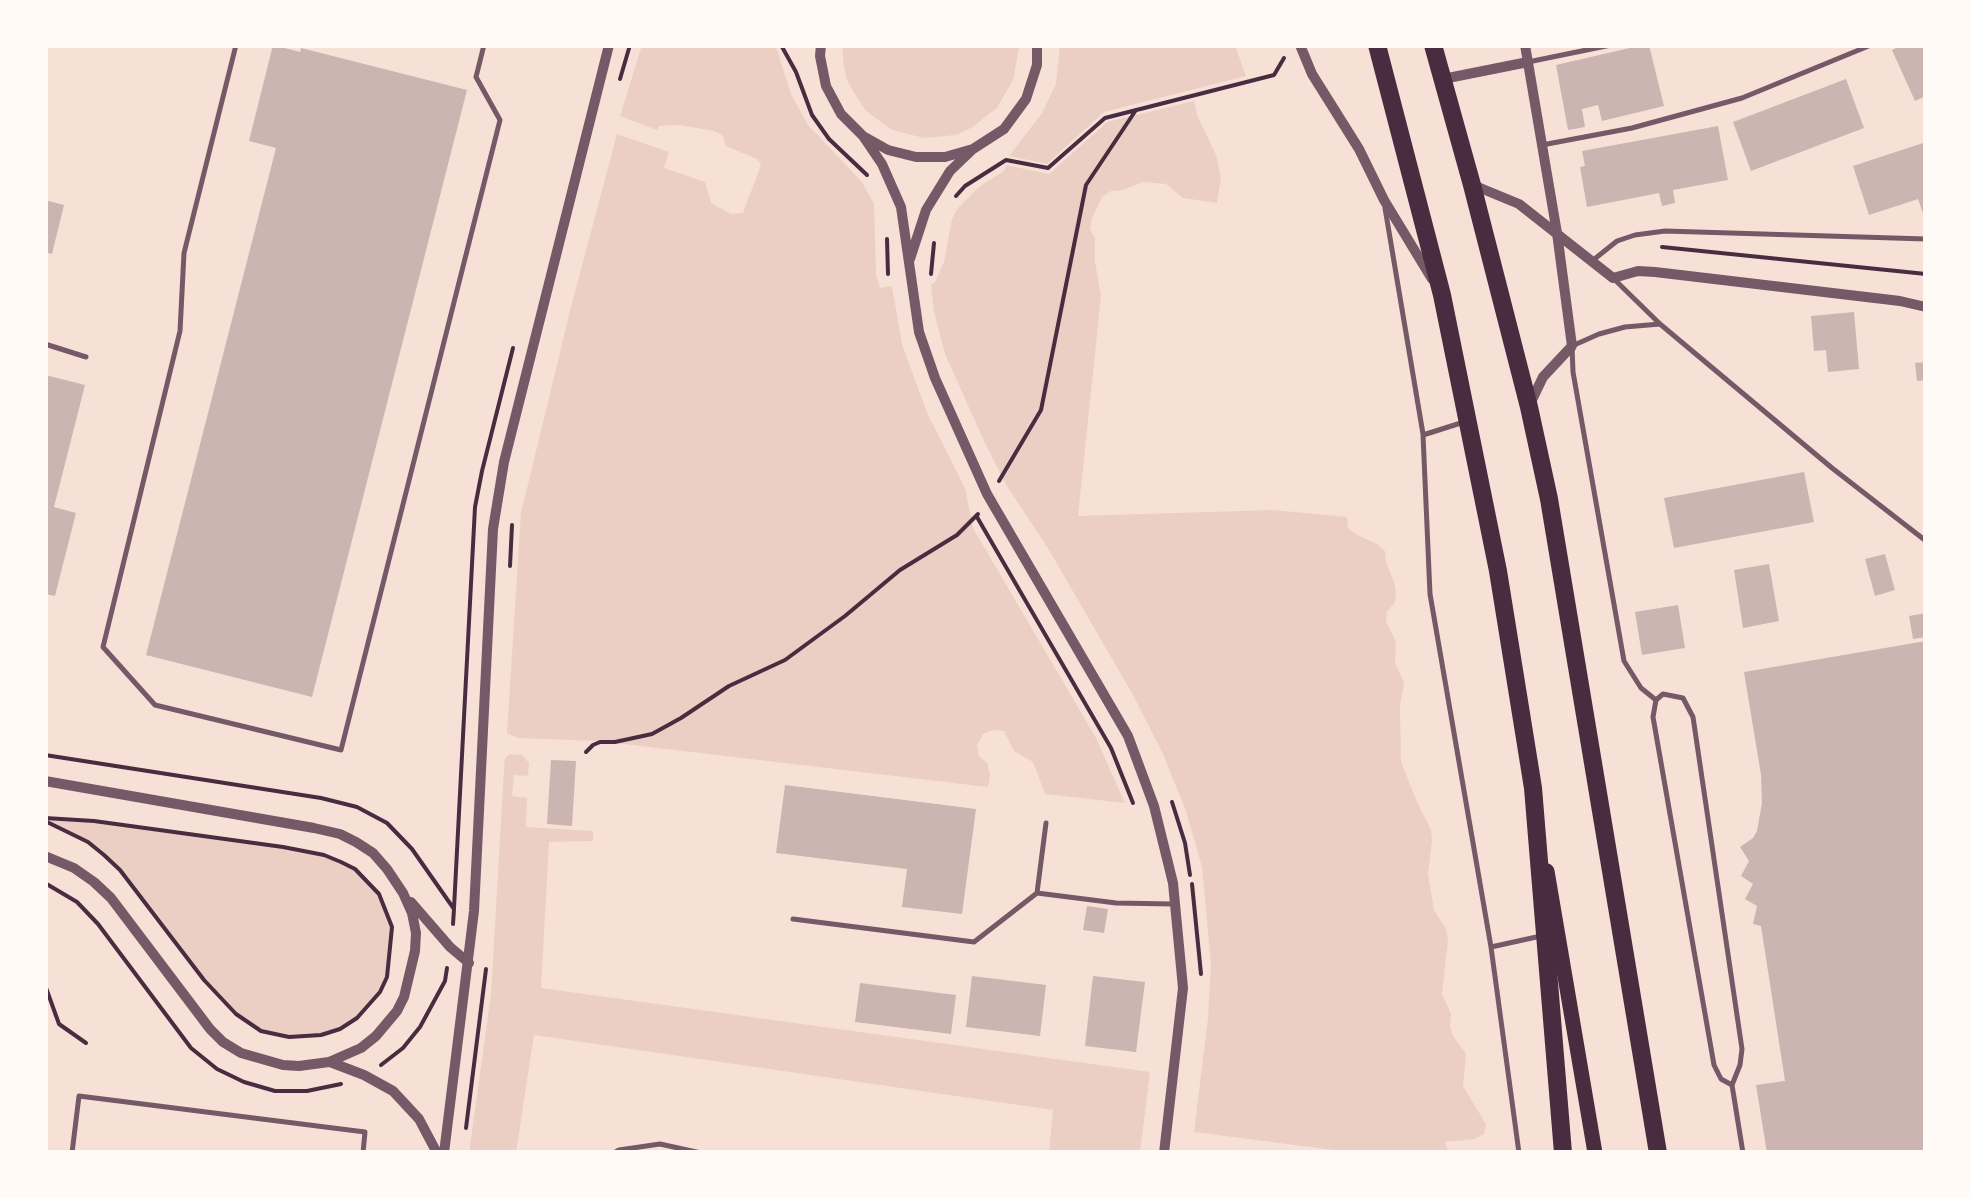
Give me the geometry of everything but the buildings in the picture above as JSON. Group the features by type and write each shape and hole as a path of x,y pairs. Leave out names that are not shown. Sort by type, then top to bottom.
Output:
{"highway":[{"path":"1377,45 1442,296 1498,571 1533,788 1563,1153"},
{"path":"1433,45 1529,407 1549,499 1658,1153"}],"main road":[{"path":"1533,788 1595,1153"}],"street":[{"path":"440,1153 469,963 492,528 504,462 609,45"},
{"path":"821,45 826,86 841,114 863,136 882,164 901,207 920,332 935,378 987,494 1128,736 1154,806 1173,883 1183,988 1164,1153"},
{"path":"909,265 926,210 950,171 1004,128 1026,99 1037,64 1037,45"},
{"path":"1300,45 1312,74 1360,149 1384,200 1442,296"},
{"path":"1525,45 1572,346 1543,377 1529,407"},
{"path":"1443,78 1528,62"},
{"path":"863,136 888,150 916,158 945,157 973,149"},
{"path":"1472,185 1520,204 1613,278 1638,271 1654,272 1926,307"},
{"path":"45,780 340,834 373,853 450,947 469,963"},
{"path":"45,856 74,868 111,898 223,1042 241,1053 283,1065 329,1062 361,1048 397,1011 416,951 412,913 403,893"},
{"path":"329,1062 364,1074 393,1091 419,1119 440,1153"}],"lane":[{"path":"236,45 184,253 180,332 104,647 154,704 341,750 500,120 476,77 484,45"},
{"path":"1528,62 1611,45"},
{"path":"1542,145 1632,128 1742,98 1870,45"},
{"path":"1384,200 1423,435 1430,594 1490,947 1518,1153"},
{"path":"1592,262 1617,241 1665,230 1926,239"},
{"path":"1613,278 1660,324 1926,541"},
{"path":"1656,700 1640,688 1624,661 1572,346 1599,334 1660,324"},
{"path":"45,344 86,357"},
{"path":"1423,435 1467,421"},
{"path":"1732,1085 1721,1078 1714,1064 1653,717 1656,700 1663,694 1683,698 1693,717 1742,1049 1732,1085 1744,1153"},
{"path":"793,919 974,942 1037,892 1046,822"},
{"path":"1037,892 1116,904 1175,904"},
{"path":"1490,947 1545,936"},
{"path":"72,1153 80,1096 365,1132 362,1153"},
{"path":"614,1153 660,1144 702,1153"}],"path":[{"path":"616,94 630,45"},
{"path":"781,45 812,115 829,139 873,182"},
{"path":"947,206 965,186 1006,160 1048,168 1105,118 1274,75 1284,58"},
{"path":"586,752 600,742 652,734 729,686 785,660 900,570 957,535 977,517 987,494 1000,480 1040,410 1086,185 1136,110"},
{"path":"887,234 888,274"},
{"path":"931,274 936,235"},
{"path":"1654,246 1926,274"},
{"path":"977,517 1111,748 1137,813"},
{"path":"509,581 512,526"},
{"path":"45,755 321,798 357,807 388,823 412,849 454,910 445,982 420,1027 384,1064 330,1088 275,1090 244,1082 217,1069 191,1048 98,924 77,902 45,883"},
{"path":"45,820 94,821 283,847 341,862 355,870 378,894 392,927 387,976 380,992 357,1018 321,1036 288,1037 260,1032 236,1014 204,980 104,855 88,842 45,820"},
{"path":"465,1136 487,960"},
{"path":"45,984 59,1024 86,1043"}],"shaded area":[{"path":"642,45 776,47 791,94 808,125 862,182 874,204 880,288 892,286 902,344 928,415 965,488 973,528 1096,738 1125,803 1045,794 1033,762 1014,751 1004,731 983,734 977,745 990,774 988,787 598,741 518,738 507,733 521,513 617,134 669,152 664,168 705,182 711,203 731,214 743,213 761,165 757,159 726,146 723,136 714,131 680,125 659,126 657,130 620,116"},
{"path":"842,45 1019,48 1013,80 997,108 956,135 924,138 892,130 866,111 848,83"},
{"path":"1060,45 1235,45 1246,76 1104,112 1047,164 1009,156 1042,113 1056,84"},
{"path":"1194,101 1216,155 1221,178 1217,203 1183,198 1166,184 1143,182 1102,197 1092,218 1090,229 1095,238 1101,296 1078,516 1273,510 1347,517 1348,528 1385,551 1396,593 1386,622 1396,641 1395,662 1404,683 1400,706 1401,762 1431,830 1428,874 1434,910 1448,940 1442,994 1451,1014 1453,1036 1466,1054 1463,1086 1486,1124 1484,1134 1475,1139 1445,1142 1449,1153 1357,1153 1194,1132 1211,964 1202,867 1186,811 1133,695 1049,550 1005,483 945,354 934,312 931,285 944,262 952,219 980,186 1004,171 1006,165 1049,174 1107,122"},
{"path":"510,754 522,755 529,763 528,776 514,775 512,796 527,798 526,827 593,831 593,841 549,842 541,988 1150,1072 1140,1153 1049,1153 1053,1110 534,1035 516,1153 469,1153 491,994 504,770 505,758"},
{"path":"45,818 283,847 324,855 355,869 379,894 392,927 387,977 380,992 357,1018 340,1029 303,1037 261,1031 236,1014 204,980 120,870 88,842"}]}
